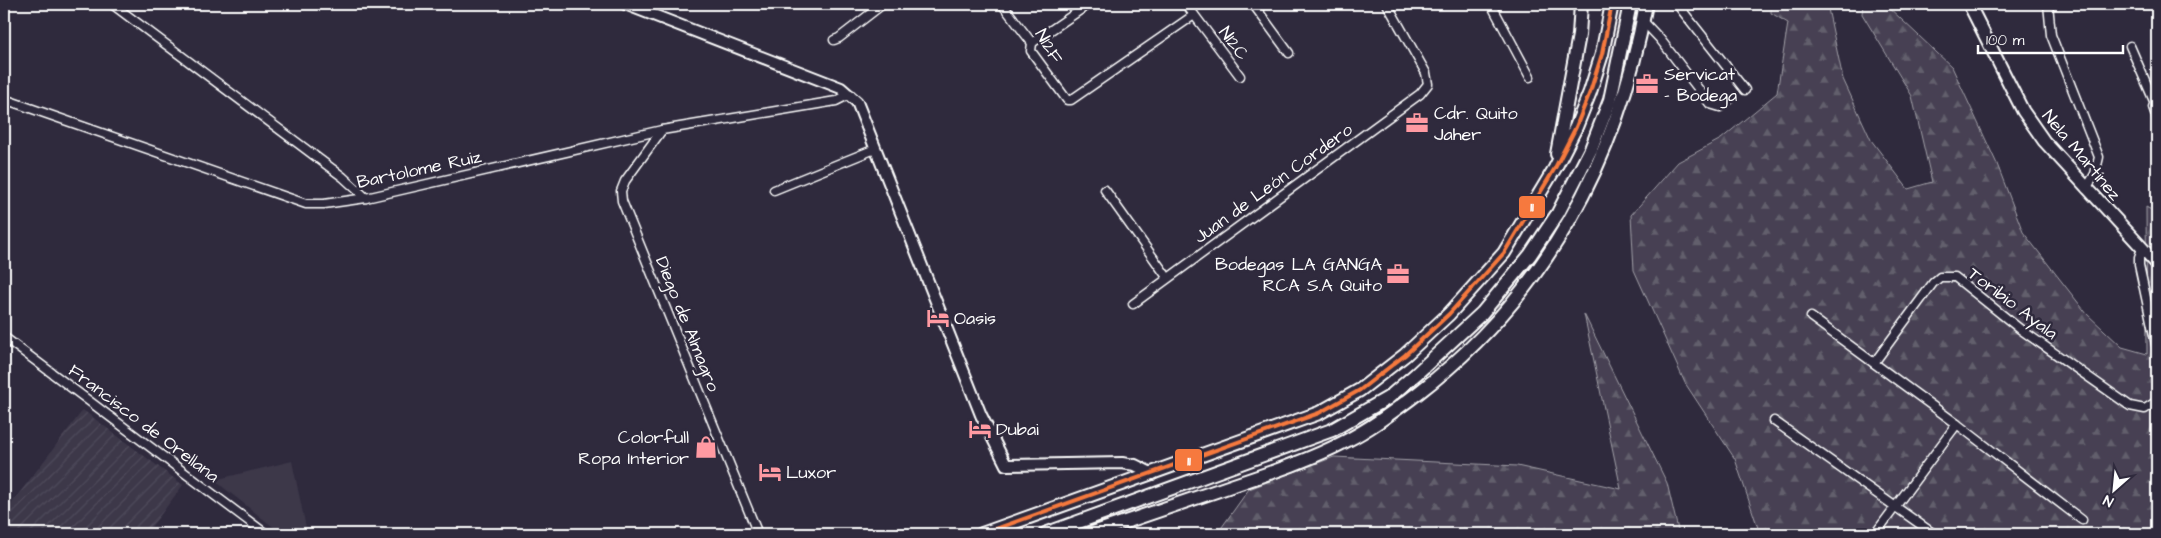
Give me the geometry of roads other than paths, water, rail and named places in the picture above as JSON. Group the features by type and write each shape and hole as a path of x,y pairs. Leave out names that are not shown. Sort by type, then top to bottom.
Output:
{"main road":[{"path":"1555,168 1579,35 1581,4"},
{"path":"982,534 1319,413 1360,390 1404,355 1450,314 1504,253 1555,168 1590,92 1602,54 1612,4"},
{"path":"1045,534 1332,430 1388,398 1416,374 1482,313 1530,255 1558,213 1591,149 1610,100 1630,4"},
{"name":"Nela Martínez","path":"1969,4 2023,111 2044,141 2086,189 2157,264"},
{"path":"1090,534 1290,466 1346,441 1390,415 1461,358 1497,322 1523,290 1570,222 1588,188 1612,132 1627,90 1647,10"}],"street":[{"path":"112,4 343,177 366,198"},
{"path":"625,4 841,88 857,102 981,415 1006,465 1122,463 1135,465 1153,474"},
{"path":"834,40 883,4"},
{"name":"N12F","path":"1002,4 1032,43 1031,51 1063,98 1071,100 1194,15"},
{"path":"1032,43 1089,4"},
{"name":"N12C","path":"1186,4 1240,76"},
{"path":"1253,4 1289,53"},
{"name":"Juan de León Cordero","path":"1134,304 1420,94 1428,84 1426,73 1387,4"},
{"path":"1492,4 1530,77"},
{"path":"1677,4 1745,90"},
{"path":"2048,4 2052,36 2099,157 2095,174 2086,189"},
{"path":"1647,10 1660,39 1710,104 1720,108 1730,99"},
{"path":"2130,46 2156,99 2153,107 2157,118"},
{"name":"Bartolome Ruiz","path":"4,99 306,204 324,204 366,198 662,130 836,102 850,94"},
{"name":"Diego de Almagro","path":"662,130 625,181 621,191 622,201 758,534"},
{"path":"774,190 875,149"},
{"path":"1105,190 1167,278"},
{"path":"2142,249 2138,257 2139,265 2157,349"},
{"name":"Toribio Ayala","path":"1874,363 1933,282 1940,277 1948,275 1964,282 2020,329 2130,406 2145,409 2157,401"},
{"path":"1810,317 1957,424 2082,520"},
{"name":"Francisco de Orellana","path":"4,337 266,534"},
{"path":"1774,421 1934,534"},
{"path":"1875,534 1957,424"}],"place":[{"name":"Servicat - Bodega","path":"1647,84"},
{"name":"Cdr. Quito Jaher","path":"1417,123"},
{"name":"Bodegas LA GANGA RCA S.A Quito","path":"1398,274"},
{"name":"Oasis","path":"938,318"},
{"name":"Dubai","path":"980,429"},
{"name":"Colorfull Ropa Interior","path":"706,447"},
{"name":"Luxor","path":"770,472"}]}
